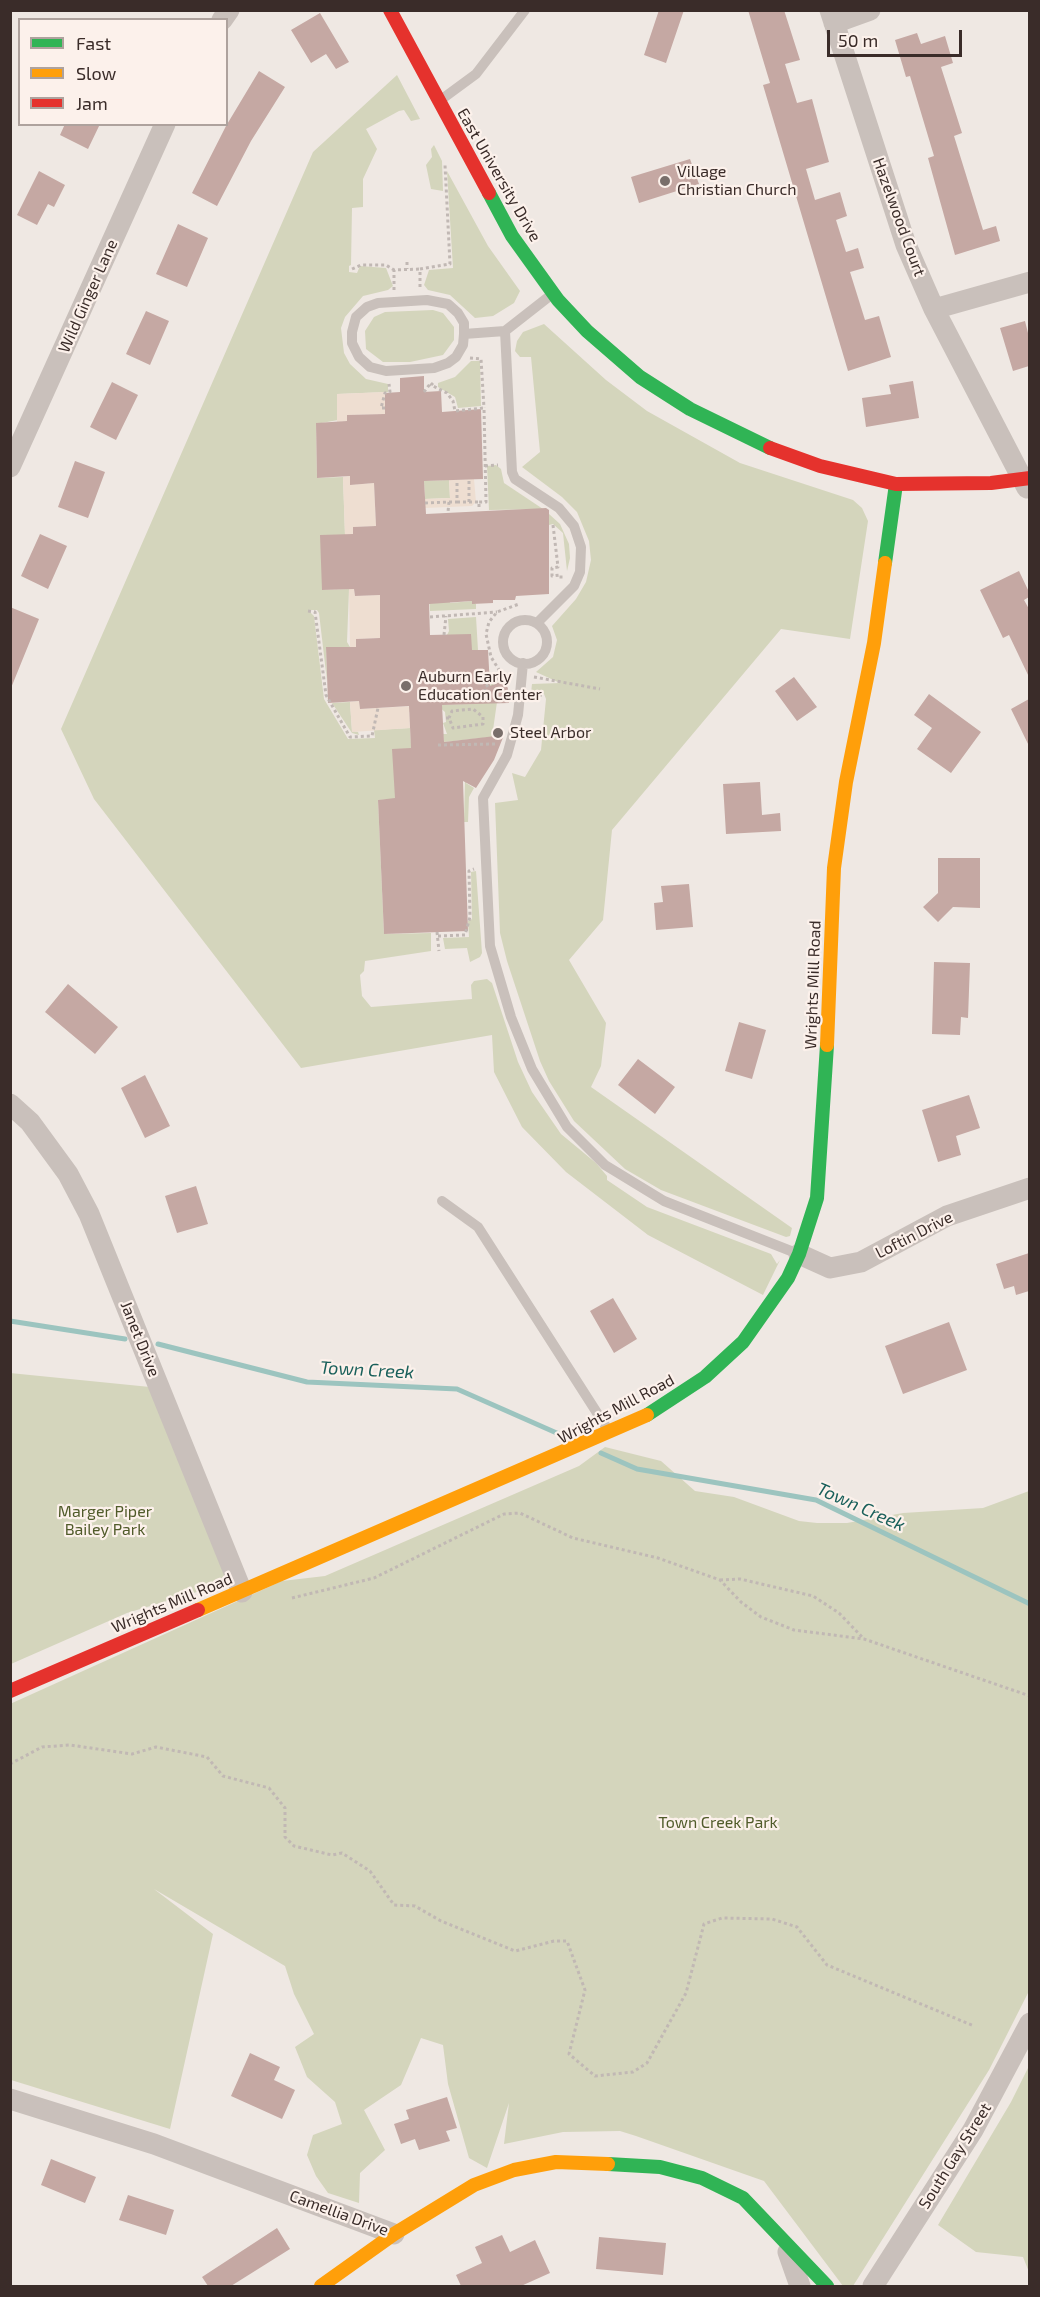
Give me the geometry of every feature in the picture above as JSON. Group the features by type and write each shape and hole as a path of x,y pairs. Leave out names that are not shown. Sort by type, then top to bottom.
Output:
{"street":[{"name":"East University Drive","path":"390,10 512,236 553,293 587,331 621,362 690,409 754,442 820,466 896,484 1027,483"},
{"path":"832,17 870,10"},
{"name":"Hazelwood Court","path":"832,17 906,245 934,309 1027,483"},
{"name":"Wild Ginger Lane","path":"10,467 164,126"},
{"path":"934,309 1029,282"},
{"name":"Wrights Mill Road","path":"10,1691 559,1458 610,1433 684,1393 725,1360 743,1342 775,1300 799,1254 817,1198 824,1118 834,868 846,782 874,643 896,484"},
{"name":"Janet Drive","path":"10,1104 30,1122 68,1174 89,1214 242,1592"},
{"name":"Loftin Drive","path":"799,1254 830,1268 861,1262 947,1216 1029,1188"},
{"name":"South Gay Street","path":"873,2286 973,2130 1029,2023"},
{"name":"Camellia Drive","path":"10,2099 154,2144 394,2235 474,2185 514,2170 556,2162 660,2167 702,2178 744,2198 827,2286"},
{"path":"321,2286 394,2235"},
{"name":"Camellia Drive","path":"784,2243 800,2286"}],"lane":[{"path":"438,102 476,74 525,10"},
{"path":"464,334 505,331 553,293"},
{"path":"427,300 448,304 458,313 464,323 464,334 463,345 456,357 434,368 386,371 370,367 359,357 352,343 356,317 367,307 378,303 427,300"},
{"path":"505,331 512,472 515,479 559,508 574,526 581,547 580,572 574,586 537,623"},
{"path":"524,619 537,623 546,635 545,649 537,660 522,663 509,657 503,644 506,631 516,621 524,619"},
{"path":"522,663 518,715 507,755 483,798 490,946 511,1017 532,1069 567,1127 605,1165 664,1201 799,1254"},
{"path":"442,1201 478,1227 610,1433"}],"path":[{"path":"420,288 420,268 450,264 445,165"},
{"path":"407,262 407,269"},
{"path":"352,269 361,265 386,265 394,270"},
{"path":"425,503 486,502 482,359 468,358 464,363"},
{"path":"424,380 447,393 453,401 455,411 483,408"},
{"path":"424,392 440,380"},
{"path":"385,408 381,408 384,393 390,392 389,382 399,382"},
{"path":"457,480 457,502"},
{"path":"469,502 470,480"},
{"path":"448,512 449,502"},
{"path":"479,502 479,510"},
{"path":"553,525 558,567 552,568 552,576 561,575 561,585"},
{"path":"430,617 496,612 519,604"},
{"path":"308,611 315,612 326,695 350,737 372,736 378,708"},
{"path":"496,612 489,622 486,642 496,667 504,675 509,686"},
{"path":"444,635 446,616"},
{"path":"473,698 485,698 484,687 504,675"},
{"path":"534,676 600,689"},
{"path":"472,709 483,717 483,724 453,728 448,718 452,711 472,709"},
{"path":"438,745 500,744"},
{"path":"437,932 439,951"},
{"path":"291,1598 374,1578 504,1514 520,1513 573,1538 658,1558 720,1580 740,1579 813,1596 839,1613 864,1639"},
{"path":"720,1580 741,1602 761,1617 794,1630 864,1639 1029,1696"},
{"path":"10,1764 42,1747 70,1745 132,1754 156,1747 207,1757 223,1776 268,1788 285,1808 285,1837 294,1846 332,1855 342,1853 370,1870 394,1905 415,1906 441,1921 515,1951 554,1941 567,1941 585,1990 569,2054 595,2076 633,2072 647,2063 686,1993 704,1924 722,1918 772,1919 797,1927 827,1965 974,2026"}],"green space":[{"path":"397,75 420,119 411,121 404,110 366,129 377,149 363,179 363,207 352,208 351,265 349,266 349,272 357,273 360,266 386,268 393,286 388,290 363,296 345,317 341,328 344,353 350,364 366,379 388,384 388,392 338,394 338,420 316,424 317,478 343,477 345,535 322,590 349,589 347,642 350,647 326,648 327,681 319,613 317,610 308,610 314,616 324,699 348,739 375,738 374,730 410,728 411,744 417,743 395,799 378,800 384,934 431,933 431,951 365,961 364,971 360,975 362,996 371,1007 472,999 471,985 474,981 487,979 492,983 518,1062 532,1092 561,1134 596,1163 607,1176 607,1180 647,1207 771,1254 777,1264 780,1260 763,1295 648,1235 566,1172 522,1127 494,1072 492,1035 301,1068 94,799 61,729 313,152"},
{"path":"434,145 442,161 443,191 431,189 426,165 432,157 431,149"},
{"path":"447,171 488,246 520,291 514,303 493,316 475,318 450,295 428,290 424,285 429,270 453,268"},
{"path":"433,310 443,313 454,327 454,340 443,355 410,362 383,362 366,349 365,331 374,317 385,312"},
{"path":"544,324 606,380 647,411 740,463 853,500 862,508 868,521 850,639 781,629 612,830 603,920 569,960 606,1023 601,1066 591,1087 792,1228 790,1236 786,1237 661,1190 625,1169 574,1121 549,1081 540,1061 507,961 500,933 495,803 518,800 512,773 525,777 541,750 546,699 544,694 531,693 532,684 560,683 536,672 553,657 557,640 552,626 576,599 586,582 591,560 589,541 577,512 562,497 522,467 540,452 531,357 520,357 515,351 517,341 523,332"},
{"path":"471,361 480,361 481,406 458,408 455,397 438,387 438,383 455,377"},
{"path":"496,465 501,469 504,483 543,509 489,510 487,466"},
{"path":"449,480 450,498 425,499 424,481"},
{"path":"549,514 560,524 569,544 570,558 567,571 563,533 553,524 549,525"},
{"path":"427,567 449,592 450,603 472,601 476,604 476,609 430,611"},
{"path":"476,617 478,650 472,651 447,635 448,619"},
{"path":"491,684 495,684 498,695 492,737 444,742 443,734 447,734 443,723 446,722 445,712 437,705 473,704"},
{"path":"350,702 352,731 358,732 359,735 352,733 332,703"},
{"path":"487,748 466,783 474,788 469,797 468,822 464,822 465,779"},
{"path":"476,871 482,953 480,957 470,962 467,948 445,949 443,938 469,937 468,921 472,919 471,872"},
{"name":"Marger Piper Bailey Park","path":"10,1373 150,1387 230,1582 127,1613 11,1664"},
{"name":"Town Creek Park","path":"605,1447 661,1461 695,1491 734,1497 799,1521 817,1523 847,1523 903,1513 983,1508 1029,1491 1029,1991 989,2070 853,2286 843,2286 764,2181 636,2136 620,2131 563,2132 504,2144 509,2103 487,2168 469,2158 448,2084 443,2045 421,2038 401,2085 364,2110 385,2150 360,2173 359,2203 328,2193 316,2176 307,2155 313,2135 342,2124 335,2102 307,2077 295,2047 314,2034 294,1994 285,1966 154,1889 213,1934 170,2129 11,2080 10,1704 282,1581 325,1576 579,1466"},
{"path":"1029,2066 1029,2272 1023,2257 976,2252 938,2225 1011,2102"}],"shaded area":[{"path":"385,392 385,414 347,415 347,421 337,422 337,394"},
{"path":"350,476 350,485 374,483 376,526 353,527 353,534 345,535 343,477"},
{"path":"474,479 476,502 472,506 425,508 425,499 450,498 449,480"},
{"path":"349,589 354,589 355,596 380,595 380,638 356,639 356,647 350,647"},
{"path":"359,701 360,709 414,706 415,711 409,712 410,728 352,732 350,702"}],"building":[{"path":"659,10 684,10 666,63 644,55"},
{"path":"748,10 784,10 800,60 785,64 797,103 812,99 829,162 806,169 815,200 840,192 847,216 836,220 846,252 858,248 864,268 850,272 865,320 879,316 891,357 848,371 763,85 770,83"},
{"path":"320,13 349,62 336,69 326,54 311,63 291,30"},
{"path":"917,33 921,44 945,36 953,63 941,67 962,133 954,136 983,230 996,226 1000,241 955,255 928,158 934,156 910,76 906,77 895,40"},
{"path":"259,71 285,87 251,141 217,206 192,193 228,123"},
{"path":"64,126 99,126 88,149 60,135"},
{"name":"Village Christian Church","path":"690,159 699,184 639,203 631,177"},
{"path":"39,171 65,185 54,207 48,204 37,225 17,215"},
{"path":"178,224 208,238 187,287 156,274"},
{"path":"146,311 169,321 150,365 126,354"},
{"path":"1025,321 1029,337 1029,366 1013,371 1000,328"},
{"name":"Auburn Early Education Center","path":"424,376 424,392 441,391 442,412 481,409 483,479 424,481 426,514 546,508 549,510 549,594 516,596 515,600 493,600 493,603 472,604 472,601 429,604 430,635 471,634 472,650 488,650 490,686 505,680 509,703 442,705 444,742 504,735 494,760 476,788 463,781 468,931 384,934 378,800 395,798 392,749 411,748 409,706 360,709 359,701 328,703 326,647 356,647 356,639 380,638 380,595 355,596 354,589 322,590 320,535 353,534 353,527 376,526 374,483 350,485 350,476 317,478 316,423 347,421 347,415 385,414 385,393 400,392 400,378"},
{"path":"913,381 919,418 866,427 862,398 891,394 889,385"},
{"path":"112,382 138,395 116,440 90,427"},
{"path":"75,461 105,472 88,518 58,507"},
{"path":"40,534 67,546 48,589 21,576"},
{"path":"1019,571 1029,592 1029,597 1024,600 1029,609 1029,677 1009,635 1003,638 980,590"},
{"path":"10,607 39,619 11,688 10,688"},
{"path":"794,677 817,707 797,721 775,691"},
{"path":"929,694 981,732 951,773 917,749 932,728 914,715"},
{"path":"1029,699 1029,746 1011,709"},
{"path":"760,782 762,815 780,813 781,831 726,834 723,784"},
{"path":"938,858 980,858 980,908 953,907 938,922 923,907 938,893"},
{"path":"689,884 693,927 656,930 654,903 663,902 661,886"},
{"path":"934,962 970,963 968,1018 961,1017 960,1035 932,1034"},
{"path":"68,984 118,1027 95,1054 45,1012"},
{"path":"739,1022 766,1030 752,1079 725,1071"},
{"path":"638,1059 675,1087 655,1114 618,1085"},
{"path":"145,1075 170,1126 145,1138 121,1088"},
{"path":"969,1095 980,1128 956,1136 961,1155 938,1162 922,1110"},
{"path":"196,1186 208,1224 177,1233 165,1196"},
{"path":"1029,1253 1029,1291 1016,1295 1014,1286 1004,1289 996,1264"},
{"path":"613,1298 637,1339 614,1353 590,1311"},
{"path":"949,1322 967,1370 903,1394 885,1346"},
{"path":"250,2053 280,2067 274,2080 295,2090 282,2119 231,2096"},
{"path":"447,2097 457,2128 446,2131 450,2141 419,2150 415,2139 401,2144 394,2124 409,2119 406,2110"},
{"path":"51,2159 96,2177 85,2203 41,2185"},
{"path":"128,2195 174,2210 166,2235 119,2220"},
{"path":"277,2228 290,2249 231,2286 208,2286 202,2277"},
{"path":"502,2235 510,2252 535,2240 550,2273 521,2286 461,2286 456,2275 482,2263 475,2247"},
{"path":"599,2237 666,2243 663,2275 596,2269"}],"waterway":[{"name":"Town Creek","path":"10,1321 125,1339"},
{"name":"Town Creek","path":"158,1344 307,1382 457,1389 568,1438"},
{"name":"Town Creek","path":"601,1453 637,1469 816,1500 1030,1604"}],"traffic: fast":[{"path":"489,193 512,236 558,300 587,331 640,377 690,409 770,448"},
{"path":"885,563 896,484"},
{"path":"647,1415 705,1377 743,1342 788,1278 799,1254 817,1198 827,1045"},
{"path":"608,2164 660,2167 702,2178 743,2198 827,2286"}],"traffic: slow":[{"path":"827,1045 834,868 846,782 874,643 885,563"},
{"path":"198,1610 647,1415"},
{"path":"321,2286 394,2234 474,2185 514,2170 556,2162 608,2164"}],"traffic: jam":[{"path":"390,10 489,193"},
{"path":"770,448 820,466 896,484 991,483 1030,478"},
{"path":"10,1691 198,1610"}],"place":[{"name":"Village Christian Church","path":"665,181"},
{"name":"Auburn Early Education Center","path":"406,686"},
{"name":"Steel Arbor","path":"498,733"}]}
